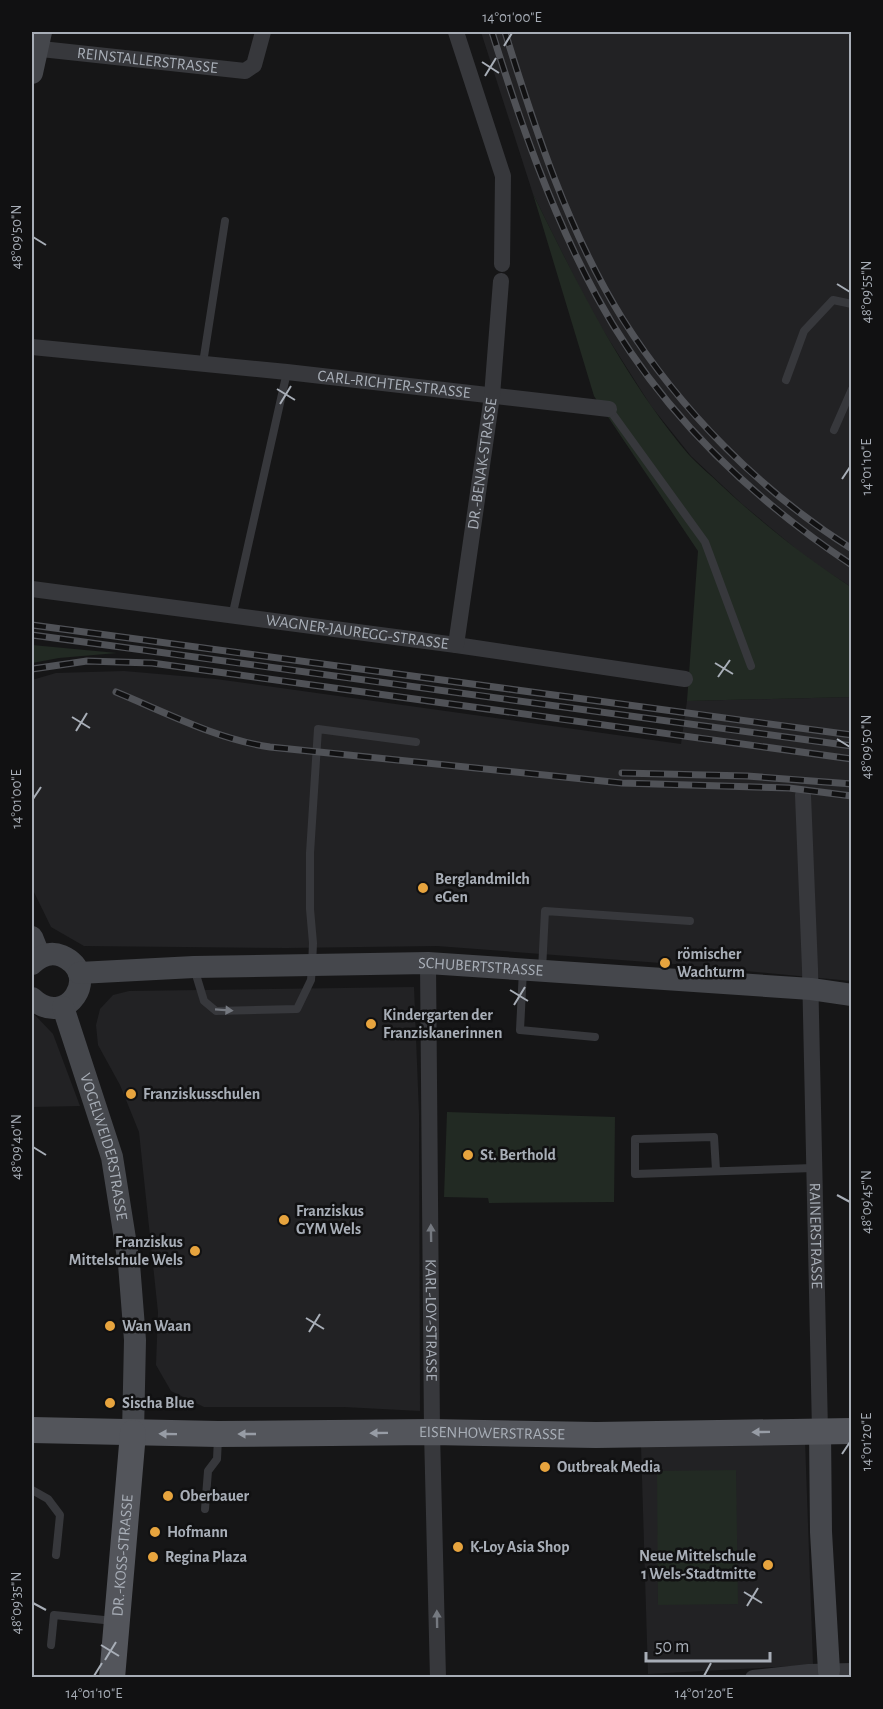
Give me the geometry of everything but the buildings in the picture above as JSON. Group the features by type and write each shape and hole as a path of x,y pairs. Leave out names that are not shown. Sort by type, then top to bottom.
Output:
{"main road":[{"name":"EISENHOWERSTRASSE","path":"32,1430 218,1434 432,1432 596,1435 852,1431"},
{"name":"DR.-KOSS-STRASSE","path":"112,1677 133,1433"}],"street":[{"name":"REINSTALLERSTRASSE","path":"37,43 245,71 254,65 262,32"},
{"path":"456,32 504,176 502,264"},
{"path":"32,73 37,43"},
{"name":"DR.-BENAK-STRASSE","path":"456,645 492,396 501,281"},
{"name":"CARL-RICHTER-STRASSE","path":"32,347 287,372 609,409"},
{"name":"WAGNER-JAUREGG-STRASSE","path":"32,589 456,645 685,679"},
{"name":"RAINERSTRASSE","path":"803,795 811,989 821,1532 837,1673"},
{"path":"32,998 38,1005 46,1008 63,1007 78,991 79,973 70,960 58,954 34,952"},
{"name":"SCHUBERTSTRASSE","path":"79,973 428,963 811,989 852,995"},
{"name":"KARL-LOY-STRASSE","path":"428,963 432,1432 438,1677"},
{"name":"VOGELWEIDERSTRASSE","path":"63,1007 112,1157 129,1264 135,1340 133,1433"},
{"path":"753,1677 837,1673"}],"lane":[{"path":"203,363 225,221"},
{"path":"786,380 804,331 833,300 852,304"},
{"path":"232,617 287,372"},
{"path":"834,430 852,389"},
{"path":"609,409 705,542 751,666"},
{"path":"194,968 204,1001 216,1011 297,1009 311,980 313,943 310,909 310,853 318,729 416,742"},
{"path":"595,1037 520,1030 545,911 690,921"},
{"path":"716,1170 714,1137 635,1139 635,1174 813,1168"},
{"path":"205,1509 208,1471 217,1459 218,1434"},
{"path":"32,1490 48,1499 60,1515 56,1556"},
{"path":"51,1645 54,1615 117,1622"}],"shaded area":[{"path":"481,32 851,32 851,587 808,559 742,504 691,456 651,406 592,313 533,194"},
{"path":"533,194 603,329 643,394 689,455 769,527 851,587 851,697 687,701 698,551 594,396"},
{"path":"32,645 117,653 59,658 32,663"},
{"path":"124,671 216,679 681,744 687,701 851,697 851,981 674,964 437,946 286,948 84,946 51,927 32,888 32,680 56,673"},
{"name":"Franziskus GYM Wels","path":"414,987 419,1114 420,1411 344,1407 204,1407 171,1391 156,1365 158,1312 139,1132 120,1085 98,1045 96,1025 100,1009 113,995 129,991"},
{"path":"32,1012 53,1034 80,1106 32,1107"},
{"path":"447,1112 615,1117 614,1202 489,1203 488,1198 444,1197"},
{"path":"805,1440 813,1665 648,1674 641,1445"},
{"path":"736,1470 738,1604 658,1605 657,1471"}],"railway":[{"path":"492,32 551,200 597,297 621,338 648,376 708,447 777,510 852,565"},
{"path":"505,32 554,179 585,250 622,318 669,385 724,446 785,501 852,549"},
{"path":"32,625 852,735"},
{"path":"32,635 852,746"},
{"path":"32,669 87,661 152,663 852,759"},
{"path":"116,692 211,732 270,747 622,783 789,788 852,796"},
{"path":"622,773 747,776 852,784"}],"place":[{"name":"Berglandmilch eGen","path":"423,888"},
{"name":"römischer Wachturm","path":"665,963"},
{"name":"Kindergarten der Franziskanerinnen","path":"371,1024"},
{"name":"Franziskusschulen","path":"131,1094"},
{"name":"St. Berthold","path":"468,1155"},
{"name":"Franziskus GYM Wels","path":"284,1220"},
{"name":"Franziskus Mittelschule Wels","path":"195,1251"},
{"name":"Wan Waan","path":"110,1326"},
{"name":"Sischa Blue","path":"110,1403"},
{"name":"Outbreak Media","path":"545,1467"},
{"name":"Oberbauer","path":"168,1496"},
{"name":"Hofmann","path":"155,1532"},
{"name":"K-Loy Asia Shop","path":"458,1547"},
{"name":"Regina Plaza","path":"153,1557"},
{"name":"Neue Mittelschule 1 Wels-Stadtmitte","path":"768,1565"}]}
